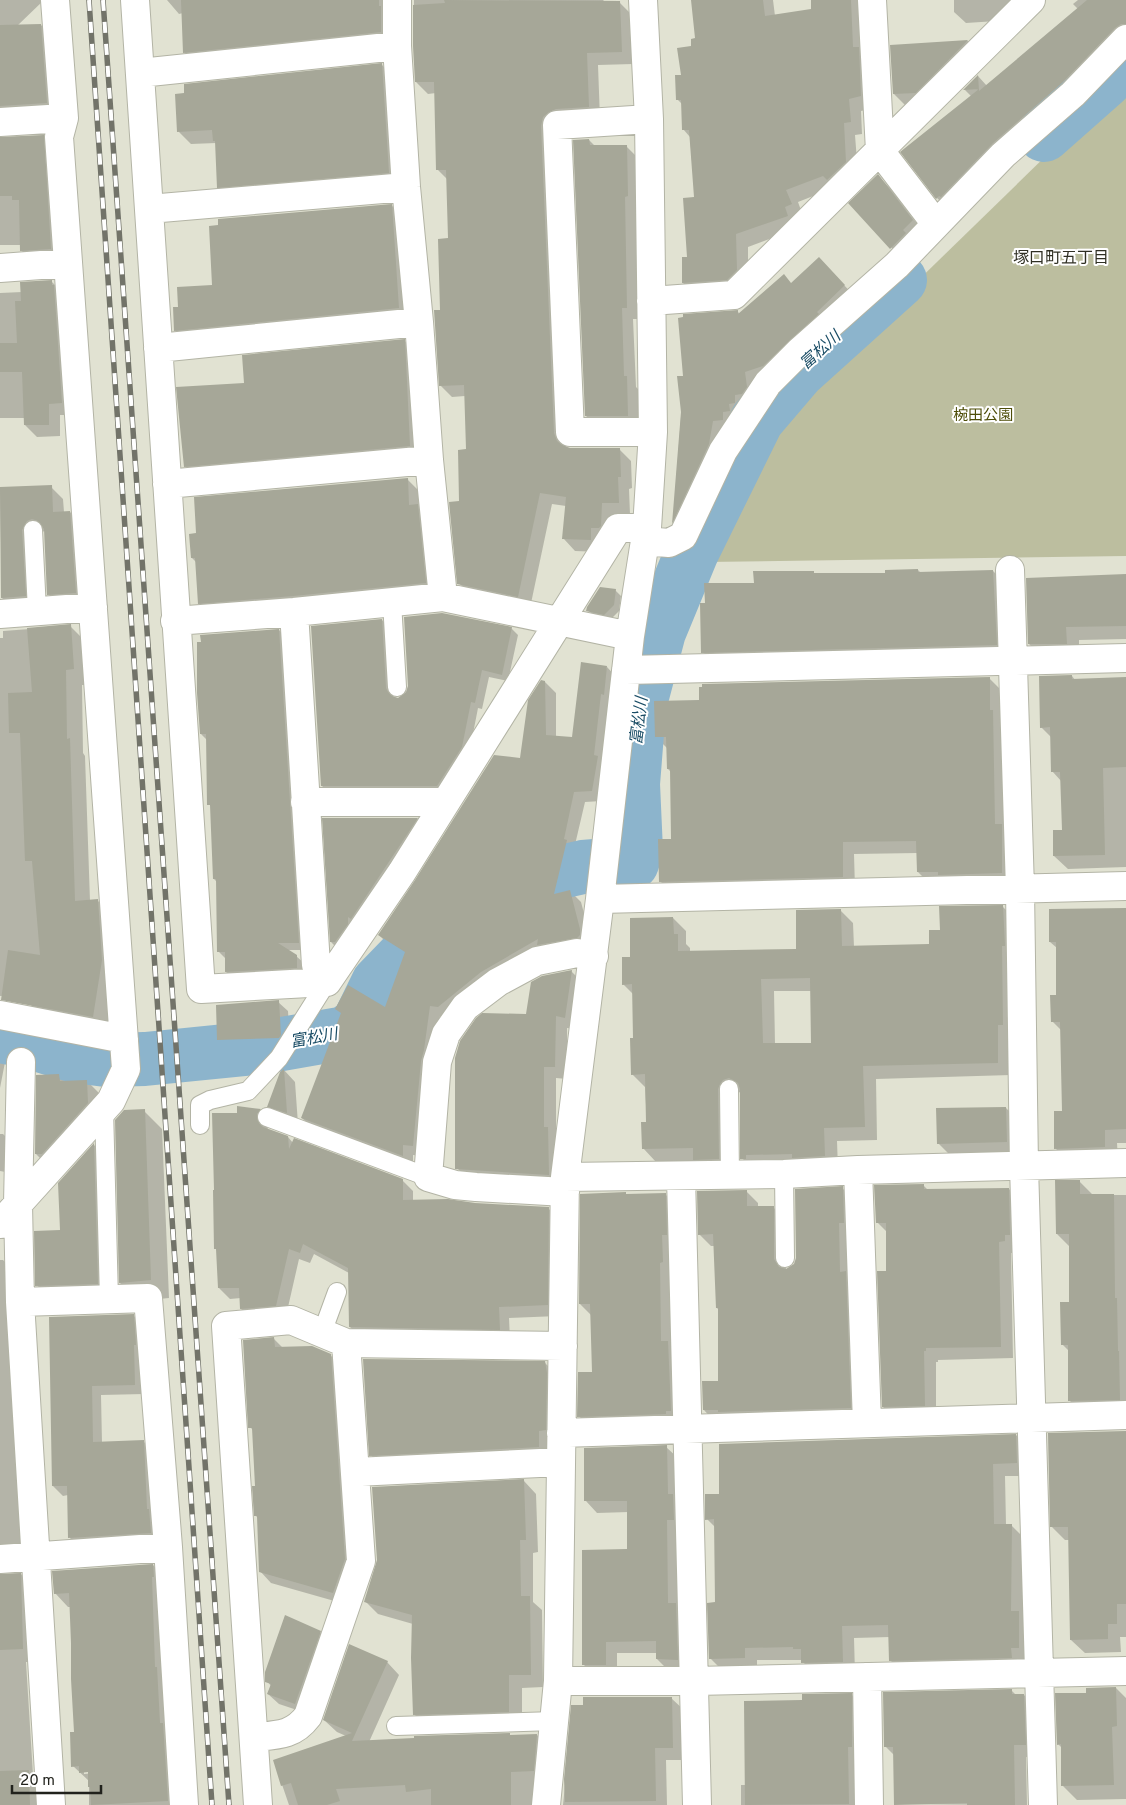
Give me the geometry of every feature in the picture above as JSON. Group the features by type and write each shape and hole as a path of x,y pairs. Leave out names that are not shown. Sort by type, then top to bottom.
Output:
{"street":[{"path":"0,1224 111,1101 125,1053 59,137 64,118 55,0"},
{"path":"135,0 175,622 201,989 327,982"},
{"path":"397,0 397,46 406,187 419,322 429,460 443,596"},
{"path":"546,1805 558,1682 565,1185 603,877 642,669 630,636 646,535 653,432 649,119 643,0"},
{"path":"872,0 880,151 936,224"},
{"path":"651,301 734,295 1031,0"},
{"path":"327,982 402,872 444,802 618,528 669,543 683,536 723,451 768,383 800,351 897,266 1002,155 1073,94 1126,39"},
{"path":"140,73 397,46"},
{"path":"0,122 64,118"},
{"path":"649,119 557,126 570,432 653,432"},
{"path":"149,209 406,187"},
{"path":"0,268 68,262"},
{"path":"158,348 419,322"},
{"path":"167,484 429,460"},
{"path":"1010,570 1020,888 1024,1166 1043,1805"},
{"path":"175,622 294,612 443,596 630,636"},
{"path":"0,614 93,607"},
{"path":"294,612 316,965 327,982"},
{"path":"642,669 1126,658"},
{"path":"305,802 444,802"},
{"path":"603,877 1020,888 1126,886"},
{"path":"594,956 577,953 537,961 498,982 465,1007 446,1034 437,1062 428,1177 455,1185 476,1188 858,1170 1126,1163"},
{"path":"0,1015 125,1053"},
{"path":"21,1062 18,1204 20,1302 51,1805"},
{"path":"858,1170 868,1423"},
{"path":"681,1177 697,1805"},
{"path":"20,1302 148,1298 168,1547 184,1805"},
{"path":"258,1805 226,1326 291,1320 346,1343 563,1346"},
{"path":"254,1737 290,1732 301,1725 308,1716 360,1561 356,1472 346,1343"},
{"path":"561,1433 687,1430 1032,1416 1126,1415"},
{"path":"356,1472 561,1462"},
{"path":"0,1559 168,1547"},
{"path":"558,1682 695,1681 1126,1671"},
{"path":"867,1677 870,1805"}],"lane":[{"path":"33,530 37,610"},
{"path":"392,602 397,687"},
{"path":"200,1125 200,1105 210,1100 248,1091 278,1058 327,982"},
{"path":"728,1089 730,1176"},
{"path":"104,1109 109,1299"},
{"path":"267,1117 428,1177"},
{"path":"784,1174 784,1258"},
{"path":"322,1333 337,1292"},
{"path":"396,1726 554,1721"}],"green space":[{"name":"椀田公園","path":"1126,78 1126,556 705,562 787,408"}],"building":[{"path":"181,0 379,0 379,6 381,6 381,32 183,53"},
{"path":"444,0 620,1 622,52 587,53 589,107 556,109 543,117 541,126 554,433 557,441 570,448 620,448 621,477 618,477 619,503 602,503 601,526 599,528 591,528 591,540 562,539 566,497 540,493 518,597 457,584 449,502 459,501 458,450 466,449 464,385 439,386 434,310 440,310 438,239 448,238 446,170 436,170 434,82 415,82 413,46 413,5 445,3"},
{"path":"691,0 763,0 765,16 811,9 811,0 851,0 853,47 859,47 861,96 849,99 851,122 844,123 846,162 827,180 823,176 786,190 792,204 785,207 788,216 736,234 737,270 727,280 682,283 682,257 687,257 683,198 694,197 689,130 682,130 681,100 676,100 675,75 681,75 677,48 691,46 691,39 695,38"},
{"path":"1087,0 1126,0 1126,24 1121,24 1115,28 1062,83 993,143 941,197 939,196 936,199 900,152 979,89 979,91"},
{"path":"41,24 47,103 0,106 0,25"},
{"path":"968,40 916,93 893,94 890,45"},
{"path":"382,63 389,173 217,188 215,141 213,141 212,130 177,132 175,94 184,93 184,84"},
{"path":"978,75 979,89 963,90"},
{"path":"44,135 51,249 20,251 19,200 12,200 12,196 0,196 0,137"},
{"path":"589,139 590,145 627,145 628,196 625,197 627,308 622,308 624,376 627,376 628,416 585,416 573,140"},
{"path":"878,174 913,220 903,230 906,233 890,249 848,203"},
{"path":"392,204 399,308 174,331 173,307 178,307 177,287 212,285 209,226 218,225 218,219"},
{"path":"819,257 845,285 817,312 819,314 763,366 745,372 747,387 742,394 735,395 735,403 729,404 730,411 723,412 723,420 713,421 709,444 672,524 681,412 677,376 683,376 678,318 683,317 683,314 738,310 738,314 784,274 791,283"},
{"path":"52,280 52,285 54,285 62,403 49,404 49,425 24,425 22,372 0,372 0,343 17,343 15,301 21,301 20,282"},
{"path":"405,339 410,446 184,467 176,387 244,383 242,355"},
{"path":"408,478 409,505 418,504 426,583 198,604 195,558 191,558 189,534 196,533 194,497"},
{"path":"52,485 53,512 70,511 76,593 47,595 44,529 38,521 32,519 27,521 22,530 26,596 1,598 0,487"},
{"path":"918,569 918,572 993,570 997,645 701,653 700,603 705,603 704,583 754,583 753,571 885,573 885,570"},
{"path":"1126,574 1126,626 1066,627 1067,644 1028,644 1026,578"},
{"path":"600,587 616,589 614,605 604,615 586,611"},
{"path":"442,613 512,627 502,675 482,670 475,703 471,702 462,747 437,786 321,786 311,626 382,619 386,688 392,696 398,698 406,692 408,686 404,617"},
{"path":"71,624 74,669 66,670 67,739 70,738 75,901 98,899 102,960 93,1017 1,1000 8,950 40,955 32,861 25,861 20,733 9,733 8,693 32,692 27,628"},
{"path":"279,629 299,943 278,943 297,955 297,968 225,972 225,952 217,952 216,879 213,879 210,805 207,805 206,734 200,734 197,693 197,642 201,642 200,635"},
{"path":"581,662 607,666 604,695 601,694 594,755 598,756 592,791 574,792 564,839 567,840 554,894 570,890 580,935 577,938 537,945 538,939 481,972 438,1007 430,1006 421,1061 413,1146 403,1145 403,1156 301,1118 341,1013 335,1009 348,985 385,1007 405,952 378,935 494,755 520,758 528,700 541,680 545,681 546,735 572,737"},
{"path":"1072,675 1072,679 1126,677 1126,767 1103,768 1105,855 1053,856 1053,830 1062,830 1060,772 1051,772 1050,727 1040,728 1039,676"},
{"path":"990,677 990,710 993,710 995,824 1002,824 1002,873 938,875 938,872 917,872 916,841 843,842 843,877 659,882 658,839 671,839 670,769 667,769 666,737 655,737 654,701 699,700 699,687 702,687 702,684"},
{"path":"322,818 418,818 351,919 348,917 348,924 335,942 330,942"},
{"path":"1003,905 1005,946 1002,946 1003,1025 998,1025 998,1063 863,1066 865,1127 824,1128 825,1156 792,1158 792,1154 746,1155 746,1159 740,1159 740,1089 738,1083 729,1078 723,1080 718,1089 719,1159 693,1160 693,1148 642,1149 641,1122 646,1122 645,1074 631,1075 630,1038 633,1038 632,984 622,985 622,957 630,957 630,918 673,917 674,934 678,934 678,951 796,949 796,910 841,909 842,946 929,944 929,930 940,930 939,906","holes":["810,978 811,1043 763,1043 761,979"]},
{"path":"1126,908 1126,1129 1105,1130 1105,1147 1054,1149 1054,1111 1062,1111 1060,1022 1051,1022 1050,995 1056,995 1056,942 1049,942 1049,909"},
{"path":"572,970 565,1018 556,1016 555,1067 544,1067 544,1127 548,1127 549,1175 455,1169 455,1058 460,1041 476,1018 482,1013 526,1014 531,982 542,976"},
{"path":"279,1000 281,1035 279,1038 217,1040 216,1005"},
{"path":"284,1069 287,1113 267,1107 280,1072"},
{"path":"59,1074 60,1081 87,1080 88,1103 42,1154 35,1154 36,1075"},
{"path":"237,1106 261,1109 257,1114 259,1123 263,1127 288,1136 289,1149 294,1138 403,1179 403,1200 448,1199 475,1203 549,1207 548,1305 499,1307 500,1330 349,1327 348,1268 303,1244 300,1253 289,1249 276,1306 240,1309 239,1288 218,1288 216,1249 214,1249 213,1190 212,1113 237,1113"},
{"path":"1006,1107 1007,1142 937,1144 936,1108"},
{"path":"145,1109 151,1280 119,1283 115,1120 124,1110"},
{"path":"94,1143 98,1284 35,1286 34,1231 60,1230 58,1183"},
{"path":"1055,1180 1080,1180 1080,1194 1114,1194 1115,1298 1117,1298 1120,1400 1068,1401 1068,1345 1061,1345 1060,1302 1069,1302 1069,1234 1056,1234"},
{"path":"924,1184 924,1189 1009,1188 1010,1235 1005,1235 1005,1241 999,1242 1001,1347 926,1348 926,1351 924,1351 925,1406 882,1407 877,1271 886,1271 886,1223 876,1223 874,1185"},
{"path":"843,1186 844,1223 839,1223 840,1272 846,1271 851,1408 718,1412 718,1410 703,1410 702,1381 718,1381 718,1308 716,1308 713,1234 698,1235 697,1191 747,1190 747,1206 774,1206 774,1259 779,1267 786,1269 794,1264 796,1258 795,1189"},
{"path":"626,1192 626,1194 666,1193 667,1235 662,1235 663,1262 660,1263 661,1341 668,1341 671,1411 666,1411 666,1414 577,1417 578,1372 592,1372 590,1304 579,1304 580,1194"},
{"path":"134,1314 136,1345 134,1345 135,1385 92,1386 93,1442 144,1440 147,1509 149,1509 151,1533 68,1538 67,1486 52,1486 49,1317"},
{"path":"274,1337 275,1347 312,1346 331,1354 345,1559 333,1593 259,1572 257,1516 254,1516 252,1486 255,1486 252,1428 248,1428 243,1340"},
{"path":"363,1359 545,1361 547,1373 546,1430 539,1431 539,1447 369,1456"},
{"path":"1126,1431 1126,1604 1117,1604 1117,1624 1108,1624 1108,1639 1070,1640 1068,1527 1050,1527 1048,1433"},
{"path":"1016,1434 1017,1463 993,1464 994,1524 1012,1524 1011,1611 1019,1611 1019,1648 1011,1648 1012,1658 889,1661 888,1625 842,1626 843,1662 801,1663 801,1649 793,1649 793,1647 745,1648 745,1658 709,1659 707,1603 715,1602 714,1519 705,1520 705,1494 719,1494 719,1444"},
{"path":"667,1445 668,1494 673,1494 674,1520 667,1520 668,1603 676,1603 678,1660 656,1659 656,1641 606,1642 606,1665 582,1665 582,1550 627,1549 627,1501 584,1501 584,1448"},
{"path":"524,1479 526,1540 520,1540 521,1596 530,1596 531,1675 509,1675 509,1712 413,1715 412,1615 364,1602 377,1560 372,1487"},
{"path":"153,1564 155,1667 157,1667 160,1723 163,1723 168,1801 91,1805 88,1772 79,1773 79,1766 71,1767 70,1732 74,1732 69,1593 54,1594 52,1571"},
{"path":"21,1573 23,1649 0,1650 0,1574"},
{"path":"285,1615 321,1631 295,1704 267,1694 271,1684 265,1682 265,1672"},
{"path":"349,1644 388,1661 352,1741 414,1738 414,1736 537,1734 534,1771 511,1772 511,1805 431,1805 431,1789 406,1792 405,1785 336,1789 340,1801 327,1805 298,1805 291,1783 281,1786 273,1760 352,1733 323,1720"},
{"path":"1116,1687 1117,1726 1112,1727 1114,1785 1061,1786 1061,1744 1057,1745 1055,1693 1086,1693 1086,1688"},
{"path":"1012,1689 1012,1694 1024,1694 1026,1745 1014,1745 1015,1805 967,1805 967,1803 894,1805 893,1747 884,1747 883,1692"},
{"path":"852,1693 852,1747 848,1747 849,1804 745,1805 744,1701 802,1700 802,1694"},
{"path":"583,1697 672,1697 673,1748 655,1748 656,1801 565,1802 564,1779 571,1705 583,1705"},
{"path":"29,1770 30,1805 0,1805 0,1771"}],"waterway":[{"name":"富松川","path":"1044,135 1105,81 1126,58"},
{"name":"富松川","path":"0,1036 26,1041 75,1056 106,1060 145,1059 265,1047 345,1033 358,1024 378,983 409,951 471,908 504,889 543,876 583,867 632,863 636,851 633,784 639,708 659,632 692,552 757,420 798,372 900,280"}],"railway":[{"path":"89,0 212,1805"},
{"path":"103,0 229,1805"}],"district":[{"name":"塚口町五丁目","path":"1061,259"}]}
